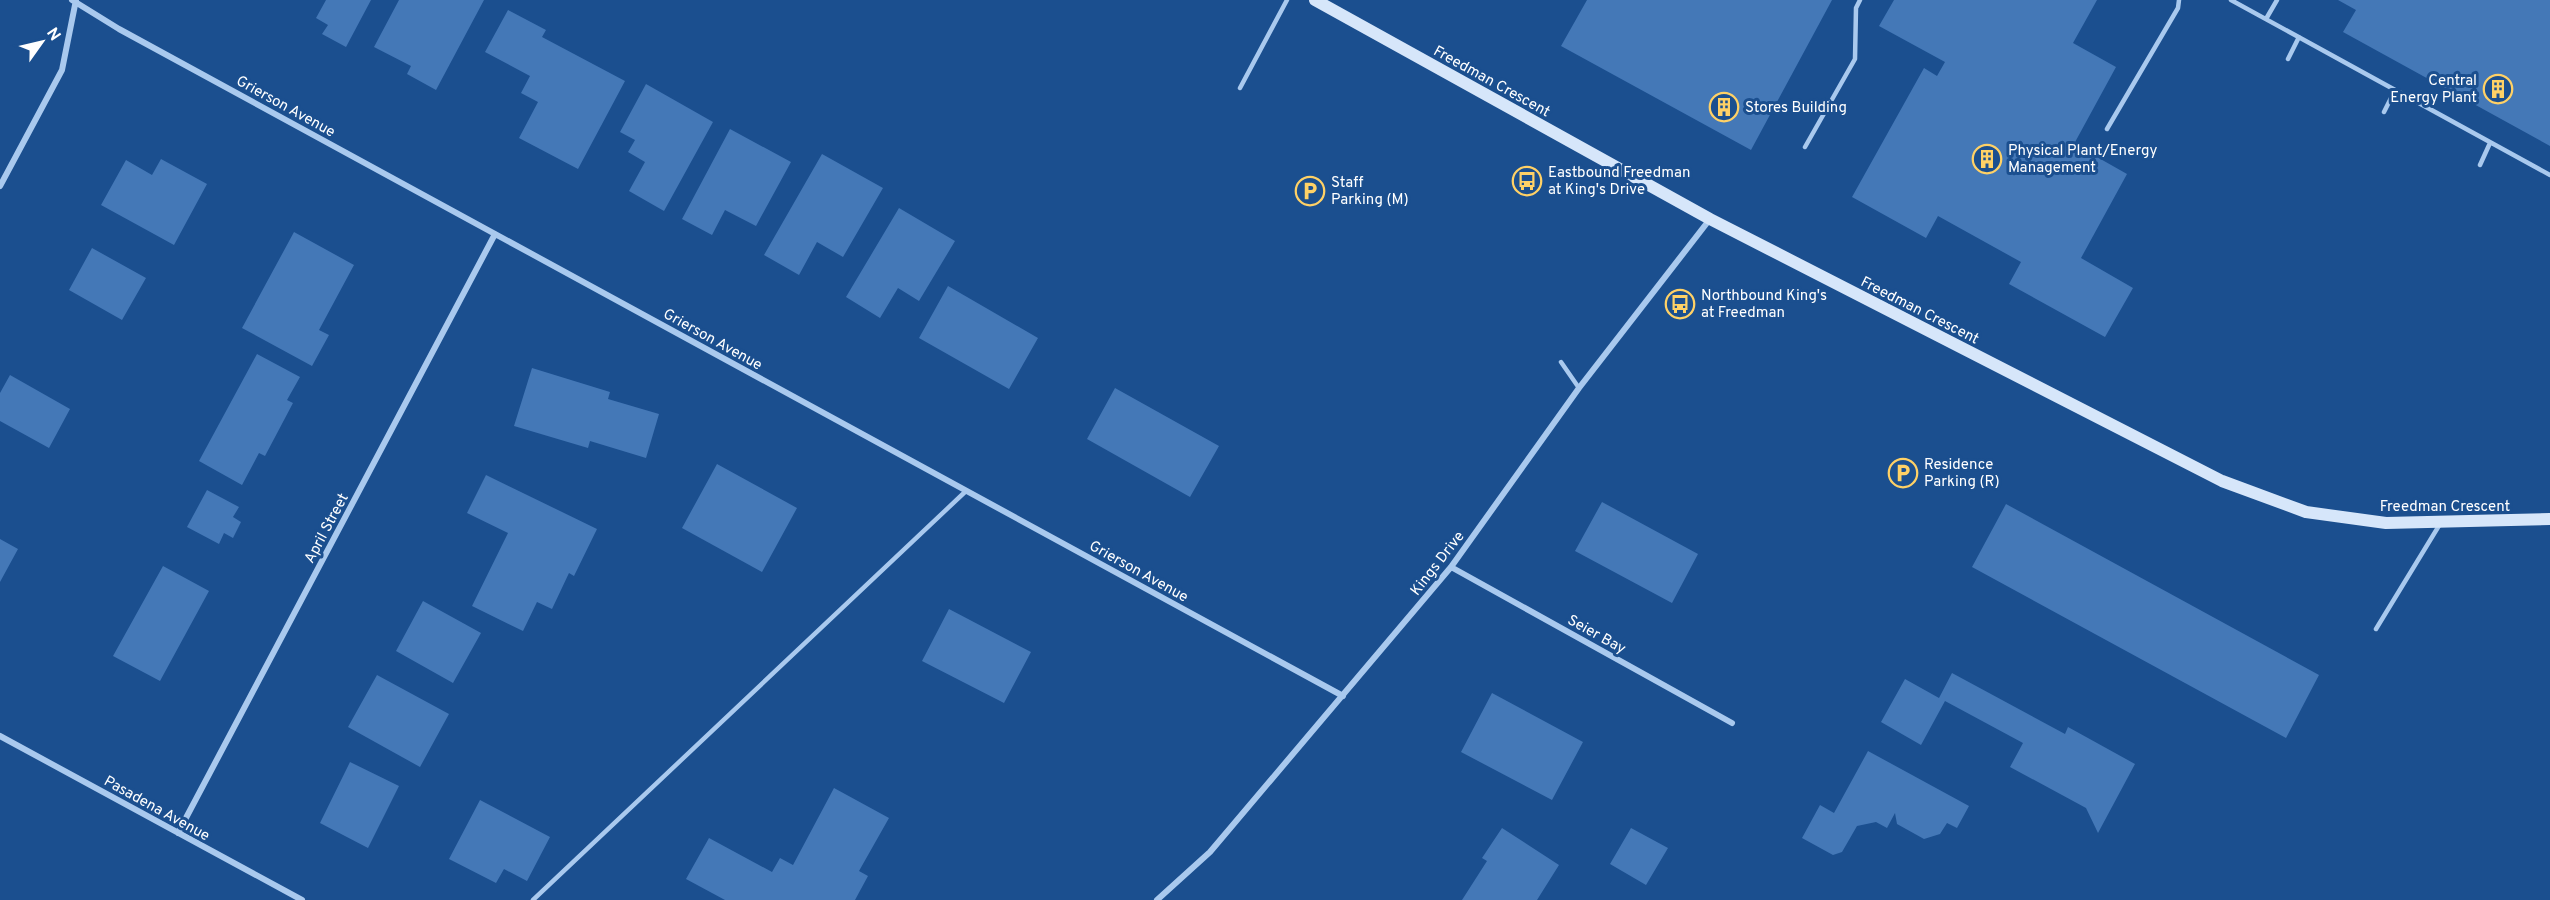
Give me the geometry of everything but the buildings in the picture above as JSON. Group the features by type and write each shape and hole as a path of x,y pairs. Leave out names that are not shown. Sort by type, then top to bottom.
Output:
{"street":[{"name":"Freedman Crescent","path":"1315,0 1710,219 2222,481 2306,512 2385,523 2550,519"},
{"path":"0,186 62,70 75,1"},
{"name":"Grierson Avenue","path":"75,1 119,29 1343,696"},
{"name":"Kings Drive","path":"1157,900 1210,852 1451,567 1580,388 1710,219"},
{"name":"April Street","path":"178,833 495,234"},
{"name":"Seier Bay","path":"1451,567 1732,723"},
{"name":"Pasadena Avenue","path":"0,736 302,900"}],"lane":[{"path":"1240,88 1287,0"},
{"path":"1805,147 1855,59 1856,8 1860,0"},
{"path":"2107,129 2178,8 2179,0"},
{"path":"2231,0 2550,175"},
{"path":"2266,19 2277,0"},
{"path":"2288,59 2299,37"},
{"path":"2384,112 2395,90"},
{"path":"2480,165 2490,143"},
{"path":"1561,362 1580,388"},
{"path":"532,900 966,491"},
{"path":"2376,629 2442,522"}],"place":[{"name":"Central Energy Plant","path":"2498,89"},
{"name":"Stores Building","path":"1724,107"},
{"name":"Physical Plant/Energy Management","path":"1987,159"},
{"name":"Eastbound Freedman at King's Drive","path":"1527,181"},
{"name":"Staff Parking (M)","path":"1310,191"},
{"name":"Northbound King's at Freedman","path":"1680,304"},
{"name":"Residence Parking (R)","path":"1903,473"}]}
